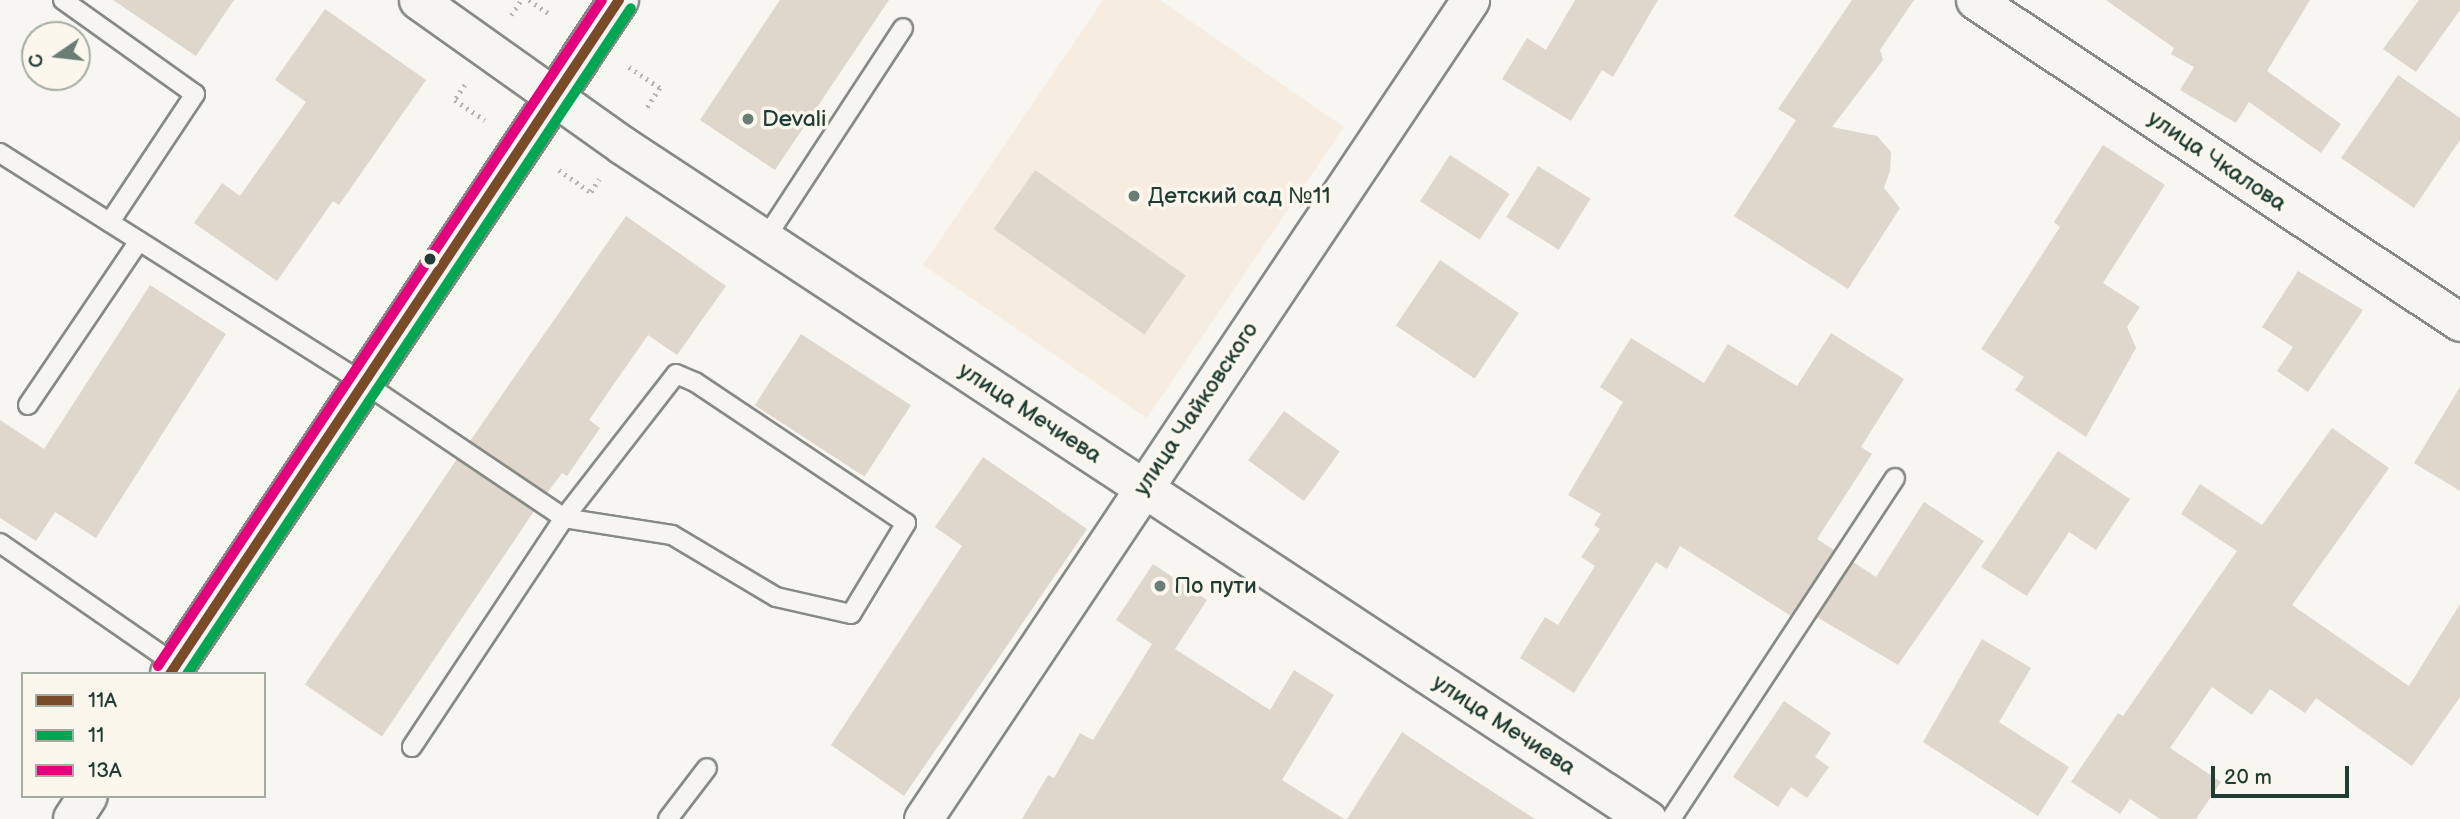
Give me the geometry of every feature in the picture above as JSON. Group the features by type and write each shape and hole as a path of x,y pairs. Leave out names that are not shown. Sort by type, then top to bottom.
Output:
{"street":[{"name":"улица Мечиева","path":"418,0 622,145 1647,819"},
{"path":"173,669 620,0"},
{"name":"улица Чайковского","path":"923,819 1470,0"},
{"name":"улица Чкалова","path":"1975,0 2460,322"},
{"path":"73,819 87,798"}],"lane":[{"path":"63,0 195,94 110,222"},
{"path":"765,239 903,28"},
{"path":"0,153 364,383 564,519 672,535 776,597 851,614 906,523 695,382 676,374 564,519 412,747"},
{"path":"28,405 139,240"},
{"path":"1671,819 1895,478"},
{"path":"0,543 173,669"},
{"path":"668,819 706,768"}],"path":[{"path":"507,22 522,0"},
{"path":"529,0 548,13"},
{"path":"629,67 660,88 637,122"},
{"path":"466,83 455,100 485,120"},
{"path":"555,168 591,192 603,173"}],"shaded area":[{"name":"Детский сад №11","path":"1103,0 1160,0 1344,127 1147,418 923,265"}],"building":[{"path":"113,0 234,0 196,56"},
{"path":"780,0 889,0 775,170 700,120"},
{"path":"1575,0 1658,0 1613,77 1602,70 1571,121 1502,79 1527,38 1546,50"},
{"path":"1852,0 1914,0 1880,50 1883,60 1832,127 1877,136 1891,152 1890,171 1884,188 1900,208 1848,289 1734,216 1796,120 1778,109"},
{"path":"2106,0 2310,0 2267,71 2341,124 2321,153 2249,102 2236,123 2180,90 2194,67 2171,54 2174,48"},
{"path":"2419,0 2460,0 2460,10 2416,72 2383,49"},
{"path":"325,9 426,80 339,205 333,201 277,281 194,223 222,183 240,196 306,102 275,80"},
{"path":"2398,75 2460,118 2460,140 2414,208 2341,158"},
{"path":"2103,145 2165,185 2103,283 2140,307 2127,327 2136,348 2086,437 2015,390 2024,377 1981,349 2060,227 2054,222"},
{"path":"1450,155 1510,194 1480,240 1420,201"},
{"path":"1538,166 1591,199 1559,250 1506,217"},
{"path":"1035,170 1186,276 1144,335 994,229"},
{"path":"626,216 726,286 677,355 648,335 589,420 600,428 567,476 562,473 547,493 470,441"},
{"path":"1440,260 1519,313 1475,379 1396,325"},
{"path":"2298,271 2363,310 2308,392 2277,371 2293,347 2262,327"},
{"path":"150,285 226,334 96,538 55,512 36,541 0,518 0,420 44,449"},
{"path":"1831,333 1904,379 1861,447 1872,454 1817,539 1834,550 1791,616 1680,546 1667,569 1656,562 1574,693 1520,658 1545,617 1558,625 1595,566 1581,557 1600,529 1594,525 1601,514 1568,495 1623,402 1600,387 1631,338 1704,383 1728,344 1797,386"},
{"path":"801,334 911,405 865,477 755,405"},
{"path":"2460,387 2460,491 2414,463"},
{"path":"1284,411 1340,452 1304,501 1248,460"},
{"path":"2332,428 2389,468 2292,605 2409,686 2460,604 2460,697 2412,766 2316,698 2305,713 2270,689 2252,715 2212,687 2170,748 2221,782 2196,819 2160,819 2130,799 2120,814 2071,782 2118,713 2123,716 2237,551 2181,514 2200,484 2262,525"},
{"path":"2058,451 2130,499 2096,550 2069,532 2027,596 1981,567"},
{"path":"983,457 1087,529 904,796 831,745 962,546 935,527"},
{"path":"457,459 534,511 382,737 305,684"},
{"path":"1924,502 1984,541 1898,665 1817,617 1853,562 1876,577"},
{"path":"1153,564 1207,600 1175,649 1270,710 1294,670 1334,695 1282,780 1344,819 1022,819 1048,775 1054,778 1080,733 1093,740 1152,644 1116,620"},
{"path":"1982,639 2031,668 1999,722 2069,767 2038,816 1923,742"},
{"path":"1784,701 1831,733 1815,757 1829,767 1807,798 1791,787 1778,807 1733,777"},
{"path":"1402,732 1459,770 1535,819 1347,819"}],"transit line":[{"name":"13А","path":"158,666 602,0"},
{"name":"11А","path":"171,672 619,0"},
{"name":"11","path":"188,672 631,8"}],"place":[{"name":"Devali","path":"748,119"},
{"name":"Детский сад №11","path":"1134,196"},
{"name":"По пути","path":"1160,586"}]}
